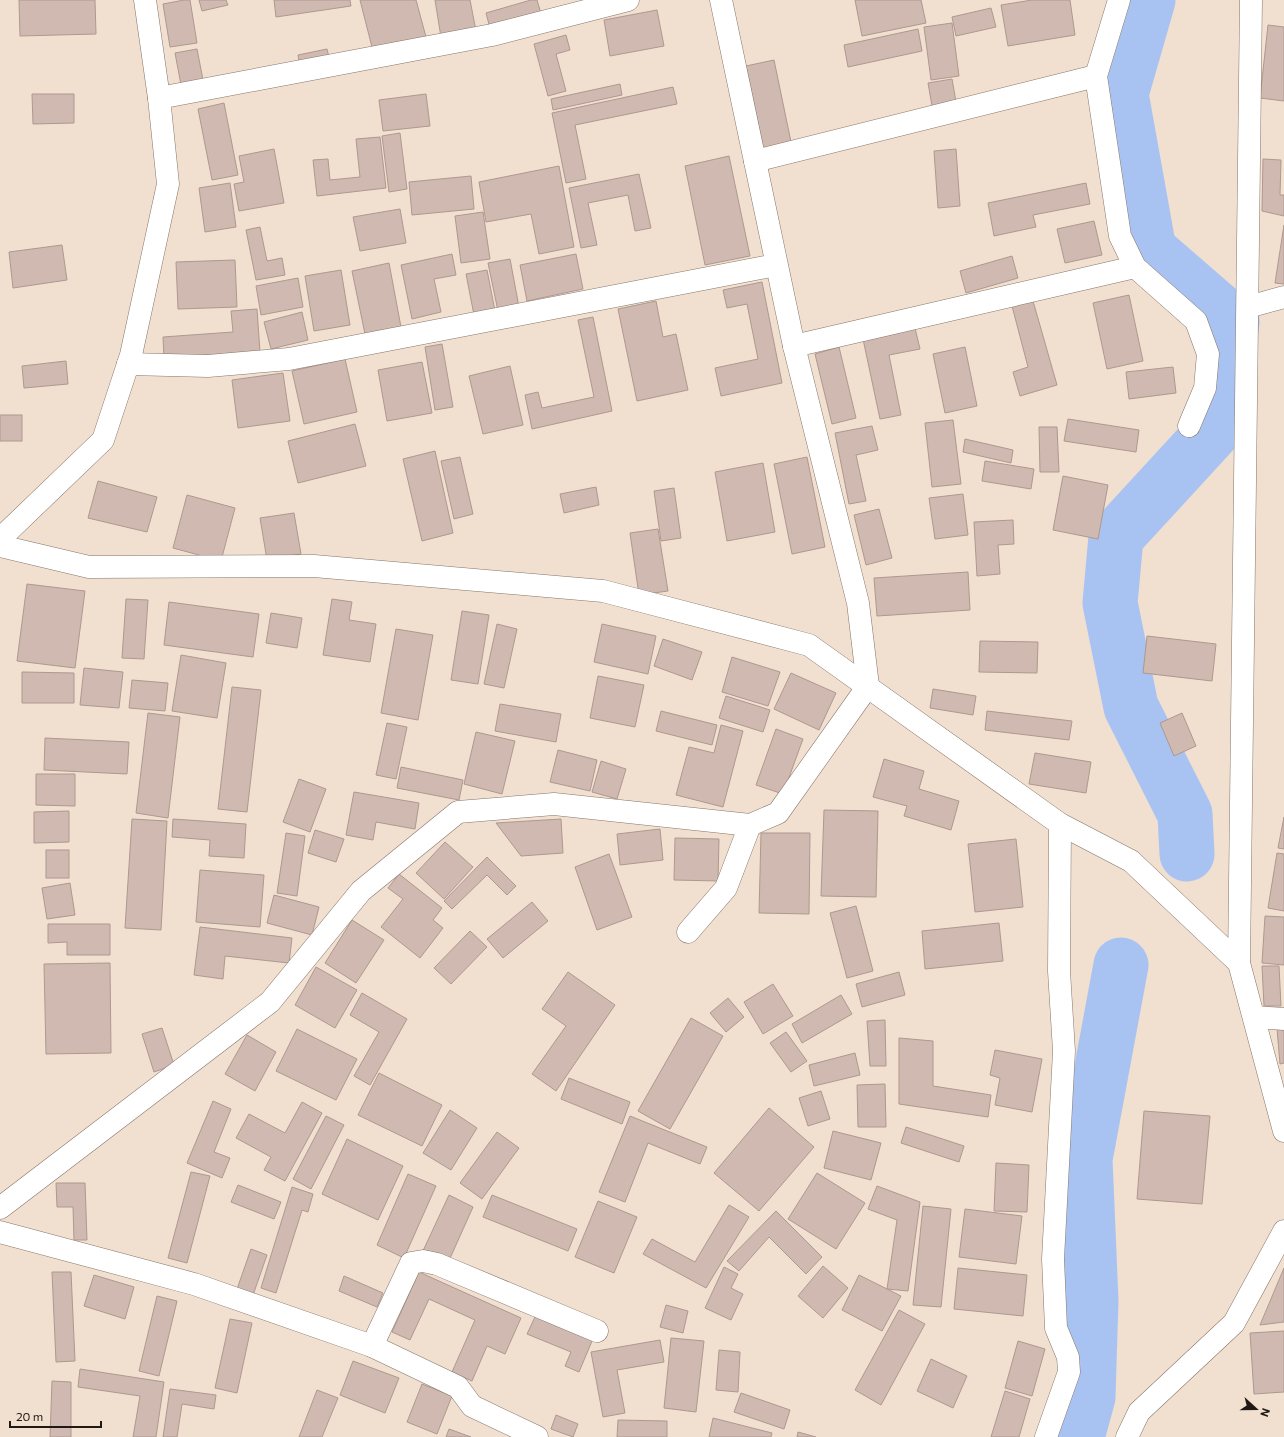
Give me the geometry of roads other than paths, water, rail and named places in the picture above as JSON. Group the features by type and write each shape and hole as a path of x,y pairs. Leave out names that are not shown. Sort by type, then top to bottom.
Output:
{"street":[{"path":"0,539 103,440 128,364 168,184 159,98 145,0"},
{"path":"159,98 492,36 628,0"},
{"path":"0,1208 270,1002 361,891 458,812 554,804 750,825 778,814 868,686 858,603 794,346 721,0"},
{"path":"1119,0 1096,76 1120,236 1135,267 1196,321 1208,354 1205,388 1189,426"},
{"path":"1251,0 1239,963 1255,1018 1284,1131"},
{"path":"755,161 1096,76"},
{"path":"128,364 208,366 289,359 776,265"},
{"path":"794,346 1135,267"},
{"path":"1248,306 1284,297"},
{"path":"0,546 89,567 314,566 603,591 809,645 1060,824 1131,861 1239,963"},
{"path":"1046,1437 1069,1372 1068,1357 1056,1328 1053,1259 1064,1051 1059,971 1060,824"},
{"path":"688,932 726,888 750,825"},
{"path":"1255,1018 1284,1019"},
{"path":"1127,1437 1139,1412 1234,1323 1284,1231"},
{"path":"0,1232 194,1284 372,1346 458,1387 472,1406 537,1437"},
{"path":"372,1346 412,1263 423,1261 437,1264 597,1331"}],"waterway":[{"path":"1148,0 1121,94 1149,250 1232,322 1218,426 1116,537 1110,603 1131,707 1185,814 1187,854"},
{"path":"1077,1437 1088,1397 1091,1301 1085,1159 1121,965"}]}
